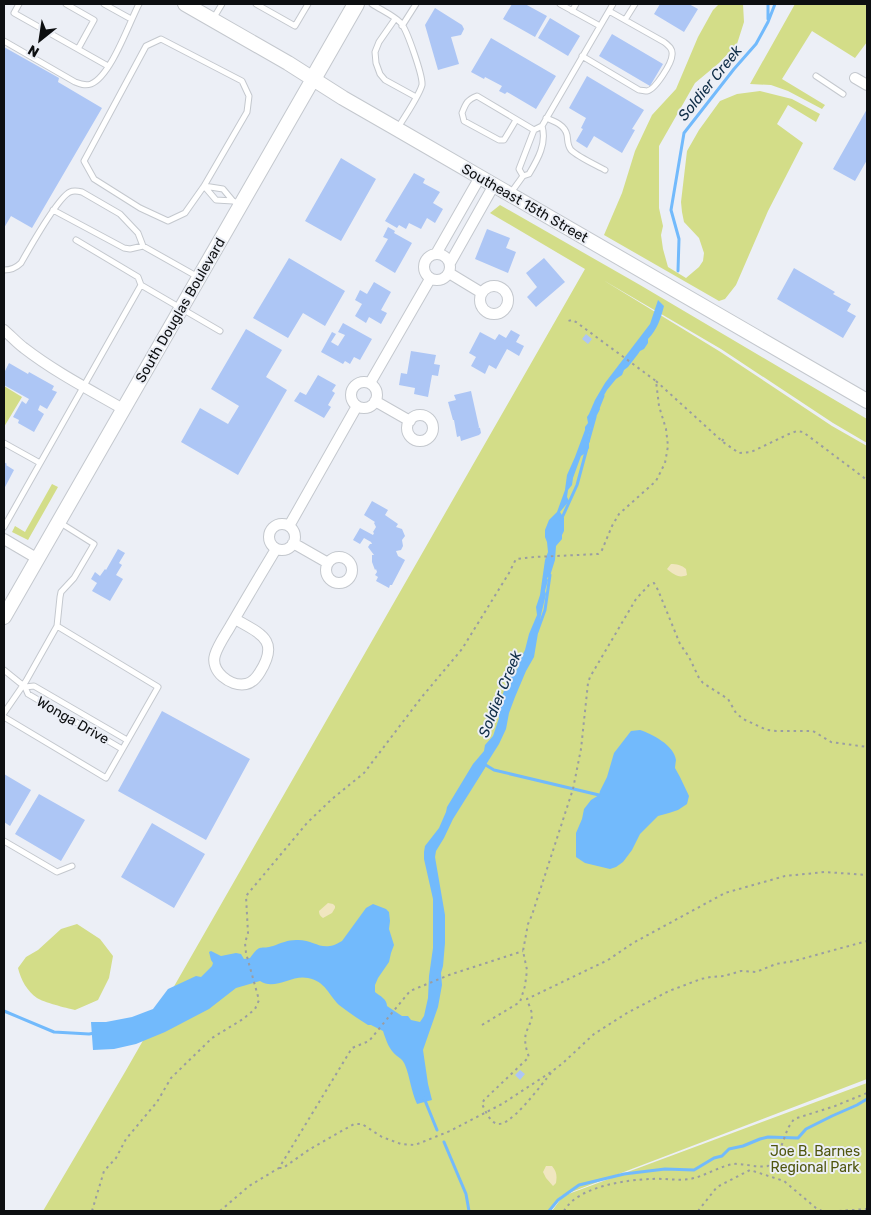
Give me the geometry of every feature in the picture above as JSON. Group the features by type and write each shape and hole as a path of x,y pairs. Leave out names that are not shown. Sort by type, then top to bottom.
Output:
{"main road":[{"name":"Southeast 15th Street","path":"185,4 867,401"},
{"name":"South Douglas Boulevard","path":"4,617 198,278 237,203 313,79 356,4"}],"street":[{"path":"855,78 867,85"},
{"path":"436,254 480,177"},
{"path":"482,293 449,268 445,256 436,254 428,257 424,264 425,274 430,279 440,280 444,278 449,268 473,222 494,185"},
{"path":"459,214 473,222"},
{"path":"370,383 430,279"},
{"path":"4,330 24,348 123,409"},
{"path":"361,382 370,383 377,391 375,401 369,407 361,408 357,406 351,398 352,389 361,382"},
{"path":"375,401 410,421"},
{"path":"288,526 357,406"},
{"path":"278,524 288,526 295,534 294,543 286,550 276,549 270,542 269,536 272,528 278,524"},
{"path":"4,539 38,559"},
{"path":"294,543 328,563"},
{"path":"234,619 262,636 267,642 269,649 266,662 258,676 247,684 232,682 220,675 216,670 214,662 215,654 234,619 276,549"}],"lane":[{"path":"19,4 14,13 108,66"},
{"path":"66,4 94,20 78,49"},
{"path":"104,4 131,20"},
{"path":"4,41 75,82 84,85 91,84 100,78 108,66 126,34 139,4"},
{"path":"213,20 222,4"},
{"path":"256,4 295,26 308,4"},
{"path":"372,4 395,18 402,26 420,70 422,86 397,129"},
{"path":"402,26 416,4"},
{"path":"560,4 600,26"},
{"path":"572,11 576,4"},
{"path":"523,176 519,169 534,130 542,126 613,4"},
{"path":"626,20 635,4"},
{"path":"582,56 639,90 646,92 653,89 658,82 673,54 671,48 664,42 609,11"},
{"path":"395,18 379,42 375,52 376,63 380,74 386,80 416,97"},
{"path":"161,39 242,81 249,96 247,112 204,186 186,213 168,221 140,208 94,179 84,161 146,46 161,39"},
{"path":"816,76 843,94"},
{"path":"516,120 504,140 499,140 464,121 462,113 465,104 477,96 534,130"},
{"path":"546,118 560,124 565,130 569,148 605,170"},
{"path":"510,194 523,176 529,174 538,158 543,144 544,133 542,126"},
{"path":"204,186 216,200 237,203"},
{"path":"204,186 223,189 237,203"},
{"path":"4,270 12,269 21,263 57,204 67,193 73,191 82,192 120,214 138,233 143,246 198,278"},
{"path":"53,210 124,248 130,249 143,246"},
{"path":"76,240 138,277 141,285 220,331"},
{"path":"4,527 141,285"},
{"path":"4,443 40,463"},
{"path":"4,713 24,686 57,626 62,592 74,578 94,544 59,522"},
{"path":"4,717 106,778 158,687 57,626"},
{"name":"Wonga Drive","path":"4,670 24,686 28,694 122,749"},
{"name":"Wonga Drive","path":"24,686 34,686 127,740"},
{"path":"4,841 57,872 72,866"}],"path":[{"path":"568,320 576,322 656,381 739,453 751,452 797,431 803,432 867,480"},
{"path":"92,1211 104,1171 116,1158 126,1139 157,1102 170,1078 212,1038 243,1019 254,1009 259,1000 246,953 245,943 248,933 246,896 307,823 332,799 364,773 421,698 462,650 510,574 516,560 535,557 598,554 602,550 619,514 656,482 665,463 668,446 666,429 659,406 656,381"},
{"path":"722,440 726,436"},
{"path":"520,1002 527,970 523,951 528,924 573,789 581,748 588,683 636,599 649,585 654,583 658,590 680,644 699,678 703,683 725,696 736,713 743,719 767,730 813,731 830,742 867,747"},
{"path":"482,1025 527,998 608,960 634,943 725,893 785,876 825,872 867,875"},
{"path":"220,1211 249,1186 279,1168 283,1168 310,1149 354,1124 362,1124 382,1137 401,1144 415,1145 450,1131 502,1104 551,1072 594,1034 627,1013 669,991 711,977 724,976 741,971 756,972 776,964 794,961 867,941"},
{"path":"279,1168 352,1048 369,1042 410,990 523,951"},
{"path":"527,998 532,1012 525,1040 529,1057 514,1069 484,1100 482,1104 494,1123 498,1125 504,1123 521,1109 551,1072"},
{"path":"564,1211 578,1197 600,1187 620,1182 696,1178 735,1164 768,1166 781,1147 788,1128 794,1120 867,1093"},
{"path":"698,1211 718,1187 750,1170 784,1181 822,1211"},
{"path":"839,1211 867,1209"}],"green space":[{"path":"719,4 743,4 744,22 737,44 719,63 695,83 659,146 659,208 663,226 661,235 668,267 686,278 703,261 704,253 699,238 684,222 681,202 687,151 699,130 720,101 737,94 760,91 792,99 820,114 816,122 788,105 777,124 803,143 768,211 736,285 725,299 719,301 604,235 622,193 635,151 652,115 676,89 698,37 713,10"},
{"path":"795,4 867,4 867,42 855,58 812,31 782,79 825,105 822,109 788,91 771,85 750,84"},
{"path":"500,205 867,419 867,443 833,423 721,349 603,280 719,351 832,426 867,446 867,1079 561,1196 549,1211 43,1211 125,1072 585,269 490,213"},
{"path":"4,386 22,397 4,427"},
{"path":"52,484 58,487 28,540 12,532 15,526 25,532"},
{"path":"77,924 100,939 113,956 109,978 98,1000 75,1010 37,998 25,985 18,968 26,957 38,950 61,929"},
{"name":"Joe B. Barnes Regional Park","path":"867,1083 867,1211 552,1211 563,1196"}],"sand":[{"path":"671,564 679,565 686,569 687,575 679,576 672,573 667,569"},
{"path":"328,903 333,904 335,908 332,913 323,918 319,911"},
{"path":"546,1166 552,1166 556,1172 556,1183 553,1186 543,1172"}],"water":[{"path":"658,300 664,306 658,324 644,349 640,351 622,375 607,390 599,404 598,407 600,409 588,437 590,440 589,448 581,456 572,485 568,490 567,497 569,501 560,512 564,518 564,531 562,539 556,546 555,560 550,576 547,578 546,594 534,657 515,697 506,729 436,851 435,857 445,915 445,943 441,973 442,985 438,1007 423,1050 432,1100 417,1104 404,1063 390,1048 383,1031 368,1025 349,1013 339,1005 319,982 302,977 272,984 260,981 236,988 209,1009 165,1032 136,1044 114,1049 93,1050 91,1022 106,1022 132,1017 153,1009 168,989 196,976 201,977 212,966 213,963 209,952 211,951 221,956 241,954 244,959 250,958 260,948 296,940 303,940 323,946 335,945 342,941 366,908 373,904 389,912 389,929 394,945 389,962 375,985 375,992 385,1000 387,1006 402,1016 408,1016 411,1020 420,1022 424,1016 428,998 433,948 433,899 424,859 425,846 439,828 447,807 473,764 484,751 485,745 493,736 499,718 497,710 505,688 510,677 519,666 537,615 536,607 548,552 545,530 549,520 557,512 565,490 567,475 588,423 587,417 605,383 650,324"},
{"path":"640,730 656,737 671,750 676,760 675,768 689,796 687,804 678,810 658,816 640,834 632,850 623,862 616,867 610,869 585,863 576,857 576,833 584,809 591,800 599,795 614,753 631,731"}],"building":[{"path":"512,4 525,4 547,16 535,37 503,19"},
{"path":"660,4 689,4 698,9 684,32 654,14"},
{"path":"435,8 462,25 464,29 461,35 451,37 459,64 438,70 425,25"},
{"path":"550,18 580,36 568,56 538,38"},
{"path":"612,34 663,64 650,86 599,56"},
{"path":"491,38 556,76 536,109 507,92 505,94 499,91 502,86 471,72"},
{"path":"4,47 59,78 58,82 102,108 32,228 11,216 4,228"},
{"path":"587,76 644,110 632,129 635,130 622,153 594,136 587,148 576,141 583,129 581,128 586,118 569,108"},
{"path":"867,109 867,160 855,181 833,169"},
{"path":"341,158 376,179 341,241 305,221"},
{"path":"414,173 425,179 423,183 440,192 433,203 443,209 435,223 427,218 421,229 409,223 406,229 399,225 397,228 385,221"},
{"path":"388,227 395,231 394,233 412,243 395,273 375,261 388,239 383,237"},
{"path":"487,229 510,238 506,248 516,252 508,273 475,259"},
{"path":"289,258 345,291 325,326 303,313 288,338 253,318"},
{"path":"544,258 565,282 536,307 527,297 537,287 526,273"},
{"path":"794,268 835,292 833,294 851,304 847,311 856,316 843,338 777,299"},
{"path":"374,282 391,292 381,310 387,313 381,324 369,317 366,323 355,316 362,304 355,300 360,290 367,294"},
{"path":"343,323 372,339 360,360 354,357 350,364 345,361 343,364 321,352 332,332 336,334 331,342 338,346 345,335 338,332"},
{"path":"246,329 282,350 266,377 287,390 238,475 181,442 200,408 228,424 239,406 211,389"},
{"path":"511,330 520,335 516,342 524,346 519,356 507,349 496,369 489,365 485,374 471,366 476,357 469,353 480,332 495,340 499,334 506,338"},
{"path":"586,334 592,339 588,344 582,339"},
{"path":"411,351 436,355 434,364 440,365 438,376 432,375 428,397 414,394 415,388 399,385 401,373 407,374"},
{"path":"9,363 54,386 52,390 57,392 47,409 40,405 38,410 44,414 34,432 18,423 19,420 13,417 22,401 26,404 29,399 4,385 4,373"},
{"path":"318,375 336,385 332,391 335,393 328,405 331,407 324,418 294,401 300,392 306,395"},
{"path":"471,391 478,427 481,433 461,441 460,436 457,437 448,402 456,400 454,395"},
{"path":"4,462 14,470 4,489"},
{"path":"372,501 388,510 385,515 398,524 396,527 402,529 405,536 402,540 403,546 401,550 396,551 398,556 405,560 389,588 376,581 378,577 375,575 377,572 372,562 372,555 374,555 368,547 372,544 371,542 364,538 360,544 353,540 360,528 373,535 374,533 375,522 364,515"},
{"path":"118,549 125,553 119,563 122,565 116,575 123,579 110,601 92,591 97,583 91,579 95,572 100,576 106,570"},
{"path":"162,711 250,759 206,840 118,791"},
{"path":"4,774 31,790 10,826 4,822"},
{"path":"39,794 85,820 61,861 15,834"},
{"path":"152,823 205,854 174,908 121,877"},
{"path":"520,1070 525,1074 520,1080 515,1075"}],"waterway":[{"name":"Soldier Creek","path":"768,4 768,19"},
{"name":"Soldier Creek","path":"678,271 679,239 671,210 684,133 756,44 775,4"},
{"name":"Soldier Creek","path":"597,411 603,396"},
{"name":"Soldier Creek","path":"588,442 595,417"},
{"name":"Soldier Creek","path":"561,520 577,485 587,448"},
{"name":"Soldier Creek","path":"537,632 545,610 550,575"},
{"path":"484,764 494,770 599,795"},
{"path":"4,1011 54,1032 95,1033"},
{"name":"Soldier Creek","path":"424,1098 437,1130"},
{"path":"549,1211 558,1200 579,1185 624,1174 665,1169 694,1170 714,1158 722,1156 729,1149 760,1139 768,1137 798,1138 806,1129 867,1099"},
{"name":"Soldier Creek","path":"444,1142 466,1194 469,1211"}]}
